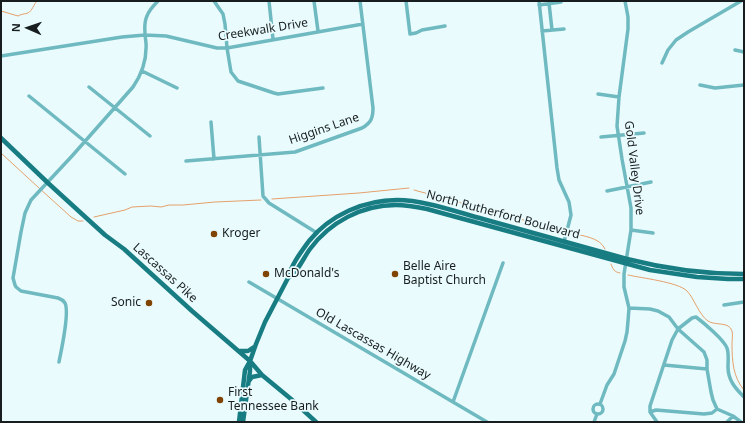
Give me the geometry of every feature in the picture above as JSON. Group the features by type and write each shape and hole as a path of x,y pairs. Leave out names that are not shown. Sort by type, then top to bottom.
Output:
{"main road":[{"name":"Lascassas Pike","path":"1,138 48,183 239,351 262,375 316,422"},
{"name":"North Rutherford Boulevard","path":"250,361 265,322 304,248 316,233 337,217 365,204 397,200 431,205 564,242 626,262"},
{"name":"North Rutherford Boulevard","path":"288,278 293,276 311,247 331,226 343,219 367,209 396,205 427,209 626,262 728,279 744,279"},
{"name":"North Rutherford Boulevard","path":"707,275 744,274"},
{"path":"239,351 248,351 254,348"},
{"path":"243,422 250,361"},
{"path":"239,422 245,370 250,361"},
{"path":"248,382 252,377 262,375"}],"street":[{"path":"59,362 66,320 65,302 58,298 21,291 16,287 13,278 25,213 31,200 48,183 133,87 139,78 146,59 145,22 147,15 158,1"},
{"path":"214,1 223,14 231,72 238,81 278,94 323,88"},
{"path":"269,1 273,39"},
{"path":"314,1 318,31"},
{"name":"Higgins Lane","path":"186,161 295,152 362,128 368,124 373,116 373,108 360,1"},
{"path":"406,1 410,34 422,30 445,26"},
{"path":"662,63 668,50 676,40 741,1"},
{"path":"561,2 539,3 557,168 559,180 569,202 571,215 564,242"},
{"name":"Gold Valley Drive","path":"597,414 594,412 594,407 600,404 607,385 614,374 625,341 629,308 624,287 624,274 631,230 631,208 617,126 619,97 628,30 627,2"},
{"path":"549,3 552,30"},
{"name":"Creekwalk Drive","path":"1,56 122,37 145,35 166,36 217,48 227,48 363,24"},
{"path":"542,31 564,29"},
{"path":"735,50 744,52"},
{"path":"142,71 176,88"},
{"path":"700,85 715,88 744,85"},
{"path":"89,87 150,136"},
{"path":"598,94 619,97"},
{"path":"29,96 125,174"},
{"path":"211,122 214,158"},
{"path":"601,137 644,134"},
{"path":"259,137 263,196 268,203 320,237"},
{"path":"607,191 651,182"},
{"path":"631,230 653,233"},
{"path":"453,402 503,263"},
{"name":"Old Lascassas Highway","path":"248,282 487,422"},
{"path":"724,305 744,302"},
{"path":"629,308 658,311 669,318 678,329 704,352 707,360 707,369 713,400 717,409 733,416 741,422"},
{"path":"658,422 650,412 650,406 672,340 678,329 692,318 696,317 724,342 728,353 728,370 730,379 735,388 744,397"},
{"path":"664,365 707,369"},
{"name":"Gold Valley Drive","path":"594,422 597,414 603,411 603,407 600,404"},
{"path":"650,412 656,410 704,414 712,413 717,409"},
{"path":"727,422 733,416"}],"waterway":[{"path":"1,11 18,16 28,13 37,1"},
{"path":"1,153 71,217 78,221 83,221"},
{"path":"272,199 409,188"},
{"path":"414,190 564,231"},
{"path":"94,217 132,207 161,207 169,205 261,200"},
{"path":"571,233 595,239 603,245 605,249"},
{"path":"611,264 614,270 620,273"},
{"path":"628,275 668,283 682,288 690,294 702,315 708,321 728,326 732,331 732,350 735,374 744,390"}],"place":[{"name":"Kroger","path":"214,234"},
{"name":"McDonald's","path":"266,274"},
{"name":"Belle Aire Baptist Church","path":"395,274"},
{"name":"Sonic","path":"149,303"},
{"name":"First Tennessee Bank","path":"220,400"}]}
